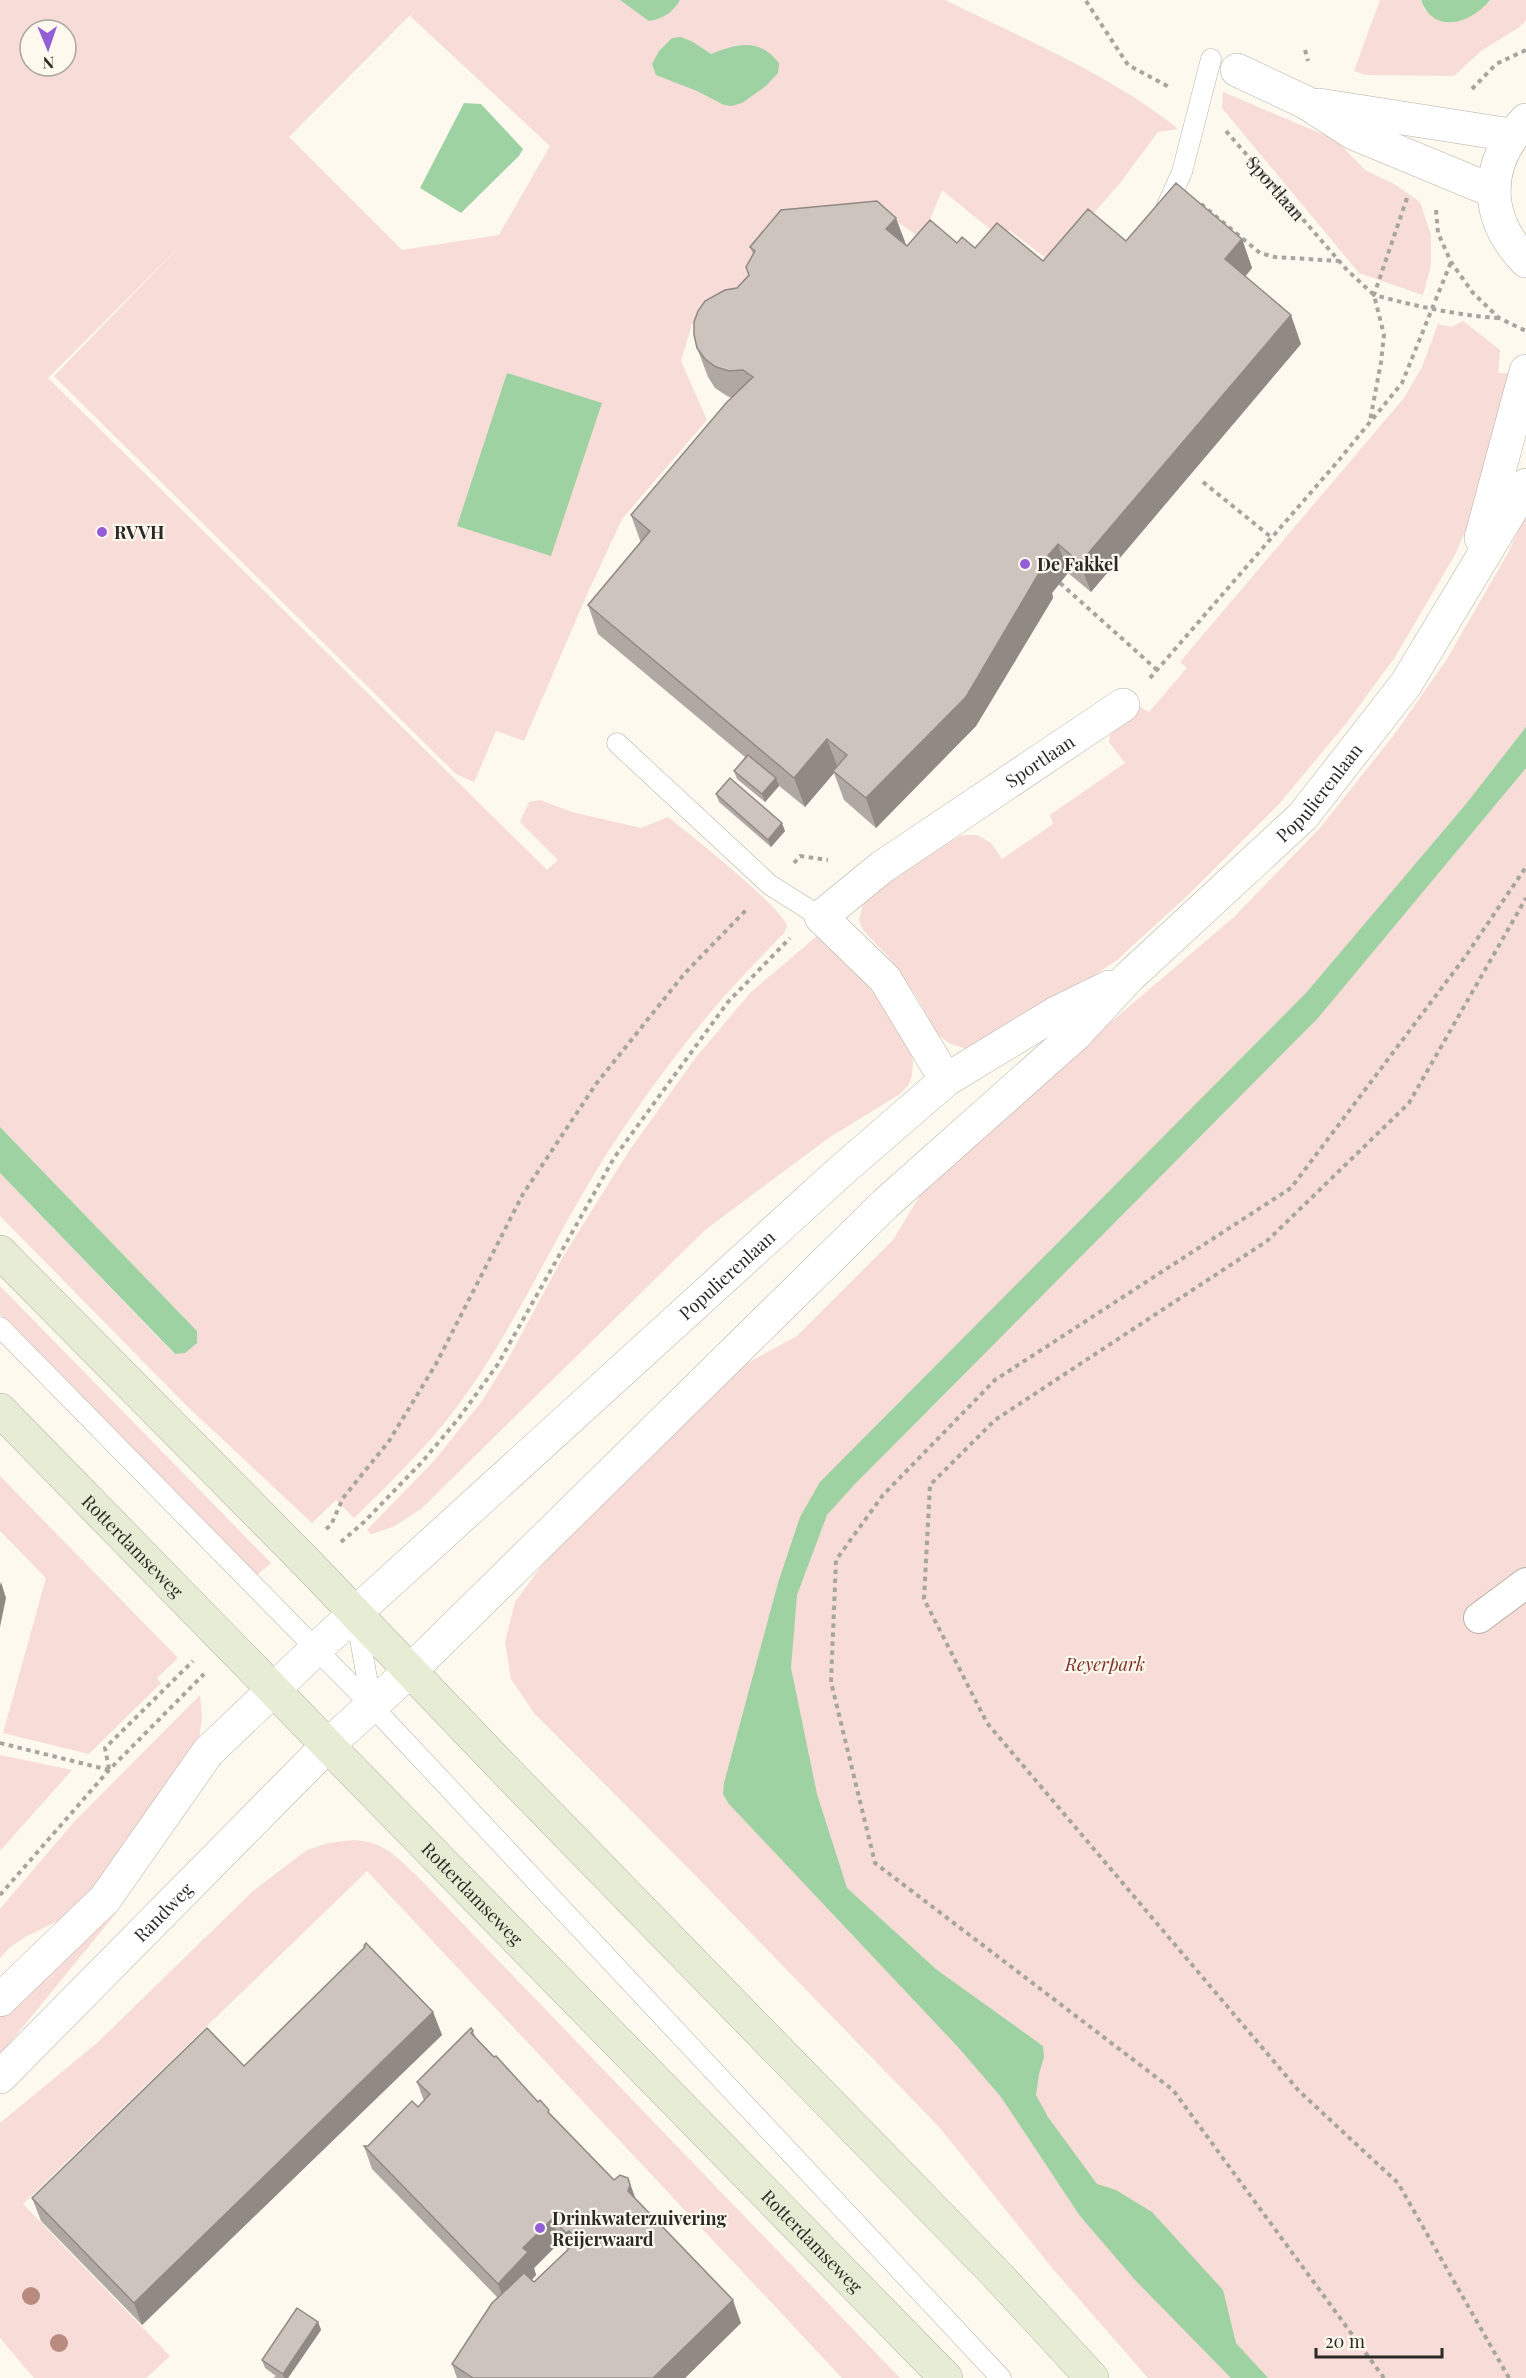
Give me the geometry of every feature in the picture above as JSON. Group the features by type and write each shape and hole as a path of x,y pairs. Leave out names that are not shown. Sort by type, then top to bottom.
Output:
{"main road":[{"path":"0,1252 306,1561 507,1772 998,2276 1092,2378"},
{"name":"Rotterdamseweg","path":"0,1410 946,2378"}],"street":[{"path":"1224,64 1305,102 1353,133 1493,191"},
{"path":"1305,102 1448,126 1518,128"},
{"path":"1518,128 1497,162 1493,191 1498,220 1511,246 1526,261"},
{"name":"Populierenlaan","path":"1471,575 1526,371"},
{"name":"Populierenlaan","path":"372,1706 411,1671 885,1204 1074,1035 1129,977 1303,816 1406,684 1526,485"},
{"name":"Sportlaan","path":"821,917 882,867 1123,705"},
{"path":"821,917 885,979 946,1080"},
{"name":"Populierenlaan","path":"272,1689 842,1170 946,1080 1056,1013 1129,977"},
{"path":"1479,1618 1526,1583"},
{"path":"0,2000 105,1899 208,1752 272,1689"},
{"name":"Randweg","path":"0,2077 327,1746 372,1706"}],"lane":[{"path":"1162,219 1182,172 1201,104 1224,64"},
{"path":"617,743 770,885 821,917"},
{"path":"0,1326 372,1706 1001,2378"},
{"path":"356,1613 372,1706"}],"path":[{"name":"Sportlaan","path":"1086,2 1128,65 1201,104 1339,261 1374,295"},
{"path":"1448,126 1469,92 1496,64 1526,50"},
{"path":"1182,172 1199,202 1260,253 1275,257 1339,261"},
{"path":"1434,198 1438,233 1450,262 1473,293 1499,318 1526,331"},
{"path":"1123,705 1157,670 1402,383 1450,262"},
{"path":"1370,422 1384,335 1374,295 1431,310 1499,318"},
{"path":"1203,482 1271,537"},
{"path":"1060,583 1157,670"},
{"path":"306,1561 331,1525 343,1498 389,1441 436,1364 523,1194 596,1084 685,973 800,856 882,867"},
{"path":"1384,2378 1173,2090 874,1863 831,1682 836,1560 883,1495 995,1380 1291,1188 1465,957 1526,867"},
{"path":"1509,2378 1398,2183 1299,2091 987,1723 924,1599 930,1485 995,1420 1267,1241 1409,1103 1526,898"},
{"path":"306,1561 364,1522 422,1462 459,1418 498,1364 614,1158 728,1002 790,938 821,917"},
{"path":"109,1770 105,1748 225,1640"},
{"path":"0,1895 225,1640"},
{"path":"0,1743 109,1770"}],"green space":[{"path":"0,0 945,0 1095,74 1178,129 1158,132 1120,183 1051,262 1009,230 1002,239 942,190 922,239 896,221 741,300 723,303 692,324 681,361 707,420 622,519 524,741 496,731 474,782 456,774 54,376 187,239 48,378 547,870 558,860 520,822 529,802 540,800 572,812 641,828 668,817 753,888 769,903 787,926 784,933 728,992 695,1032 636,1110 580,1198 503,1337 456,1408 415,1457 354,1518 336,1500 312,1523 188,1407 0,1216 0,1173 174,1354 197,1331 0,1127","holes":["416,9 410,16 550,146 499,235 402,250 289,137"]},
{"path":"1380,0 1421,0 1425,11 1488,3 1490,0 1526,0 1526,20 1521,26 1481,51 1454,76 1366,75 1354,71"},
{"path":"1223,92 1329,137 1341,145 1365,170 1394,184 1420,202 1431,235 1431,265 1423,295 1359,273 1222,108"},
{"path":"1463,321 1500,350 1498,373 1514,374 1492,466 1456,553 1395,657 1348,721 1279,804 1188,895 1117,960 1081,984 967,1049 951,1044 938,1035 917,997 889,958 863,930 859,920 864,900 930,853 962,835 977,835 991,843 1002,859 1053,824 1050,815 1125,763 1109,742 1110,735 1140,707 1149,712 1187,668 1180,662 1404,398 1422,367 1438,324 1451,327"},
{"name":"Reyerpark","path":"1526,514 1526,2378 1148,2378 1053,2269 940,2128 534,1713 511,1679 505,1642 515,1602 540,1568 593,1510 731,1372 797,1336 893,1240 933,1174 1234,917 1320,828 1394,735 1447,659 1508,553"},
{"path":"817,936 844,957 871,983 910,1049 913,1061 909,1084 900,1094 830,1137 705,1230 421,1509 393,1527 371,1534 367,1530 434,1461 482,1401 507,1361 564,1255 629,1151 697,1056 751,992"},
{"path":"0,1286 271,1563 256,1576 0,1314"},
{"path":"0,1476 178,1658 157,1678 161,1683 89,1754 3,1733 46,1578 0,1531"},
{"path":"200,1695 202,1718 199,1740 116,1870 70,1915 25,1937 9,1948 0,1958 0,1909 74,1822"},
{"path":"0,1755 72,1770 0,1851"},
{"path":"353,1840 381,1847 417,1876 900,2378 842,2378 367,1871 23,2204 170,2356 146,2378 34,2378 0,2338 0,2123 97,2043 253,1891 307,1850 328,1843"},
{"path":"110,1906 116,1913 0,2055 0,2016"}],"shaded area":[{"path":"620,0 680,0 667,14 649,21"},
{"path":"1421,0 1490,0 1473,15 1463,20 1443,22 1434,18 1427,11"},
{"path":"681,37 711,54 738,46 755,46 763,49 779,63 778,73 766,86 742,103 732,106 724,105 697,91 656,75 652,64 659,51 672,38"},
{"path":"464,103 481,104 523,149 519,156 461,213 420,188"},
{"path":"507,373 602,403 551,556 457,526"},
{"path":"1526,727 1526,768 1318,1018 854,1485 827,1515 797,1595 791,1668 817,1794 847,1888 937,1970 1043,2046 1044,2057 1036,2095 1048,2117 1097,2184 1116,2190 1152,2212 1223,2290 1236,2343 1268,2378 1231,2378 1135,2280 1080,2216 1001,2097 957,2046 729,1804 723,1794 724,1783 778,1583 800,1517 820,1482 1306,993 1466,804"},
{"path":"0,1127 197,1331 197,1343 185,1353 175,1354 0,1173"}],"building":[{"path":"1176,183 1242,239 1225,259 1291,315 1080,563 1058,544 1039,566 1042,568 966,697 866,798 833,771 847,755 827,739 794,778 588,605 650,531 631,515 727,402 753,377 743,370 729,371 716,367 705,359 697,348 694,322 705,301 725,290 737,288 749,275 746,267 755,251 750,247 781,210 877,201 896,218 886,229 907,246 930,220 957,243 962,237 975,248 997,223 1043,261 1088,209 1126,241"},
{"path":"748,755 776,778 762,794 734,771"},
{"path":"730,778 782,823 768,840 716,794"},
{"path":"366,1943 433,2012 134,2303 32,2198 207,2028 244,2066 365,1947"},
{"name":"Drinkwaterzuivering Reijerwaard","path":"471,2028 473,2031 471,2033 494,2057 496,2056 538,2102 540,2100 549,2110 548,2112 614,2180 620,2175 628,2178 630,2185 628,2191 733,2300 653,2378 473,2378 452,2364 492,2303 524,2273 534,2282 578,2240 569,2231 566,2233 552,2219 523,2248 528,2252 498,2284 364,2146 368,2146 412,2101 418,2107 430,2094 417,2082"},
{"path":"297,2308 318,2322 283,2374 262,2360"}],"place":[{"name":"RVVH","path":"102,532"},
{"name":"De Fakkel","path":"1025,564"},
{"name":"Drinkwaterzuivering Reijerwaard","path":"540,2228"}]}
